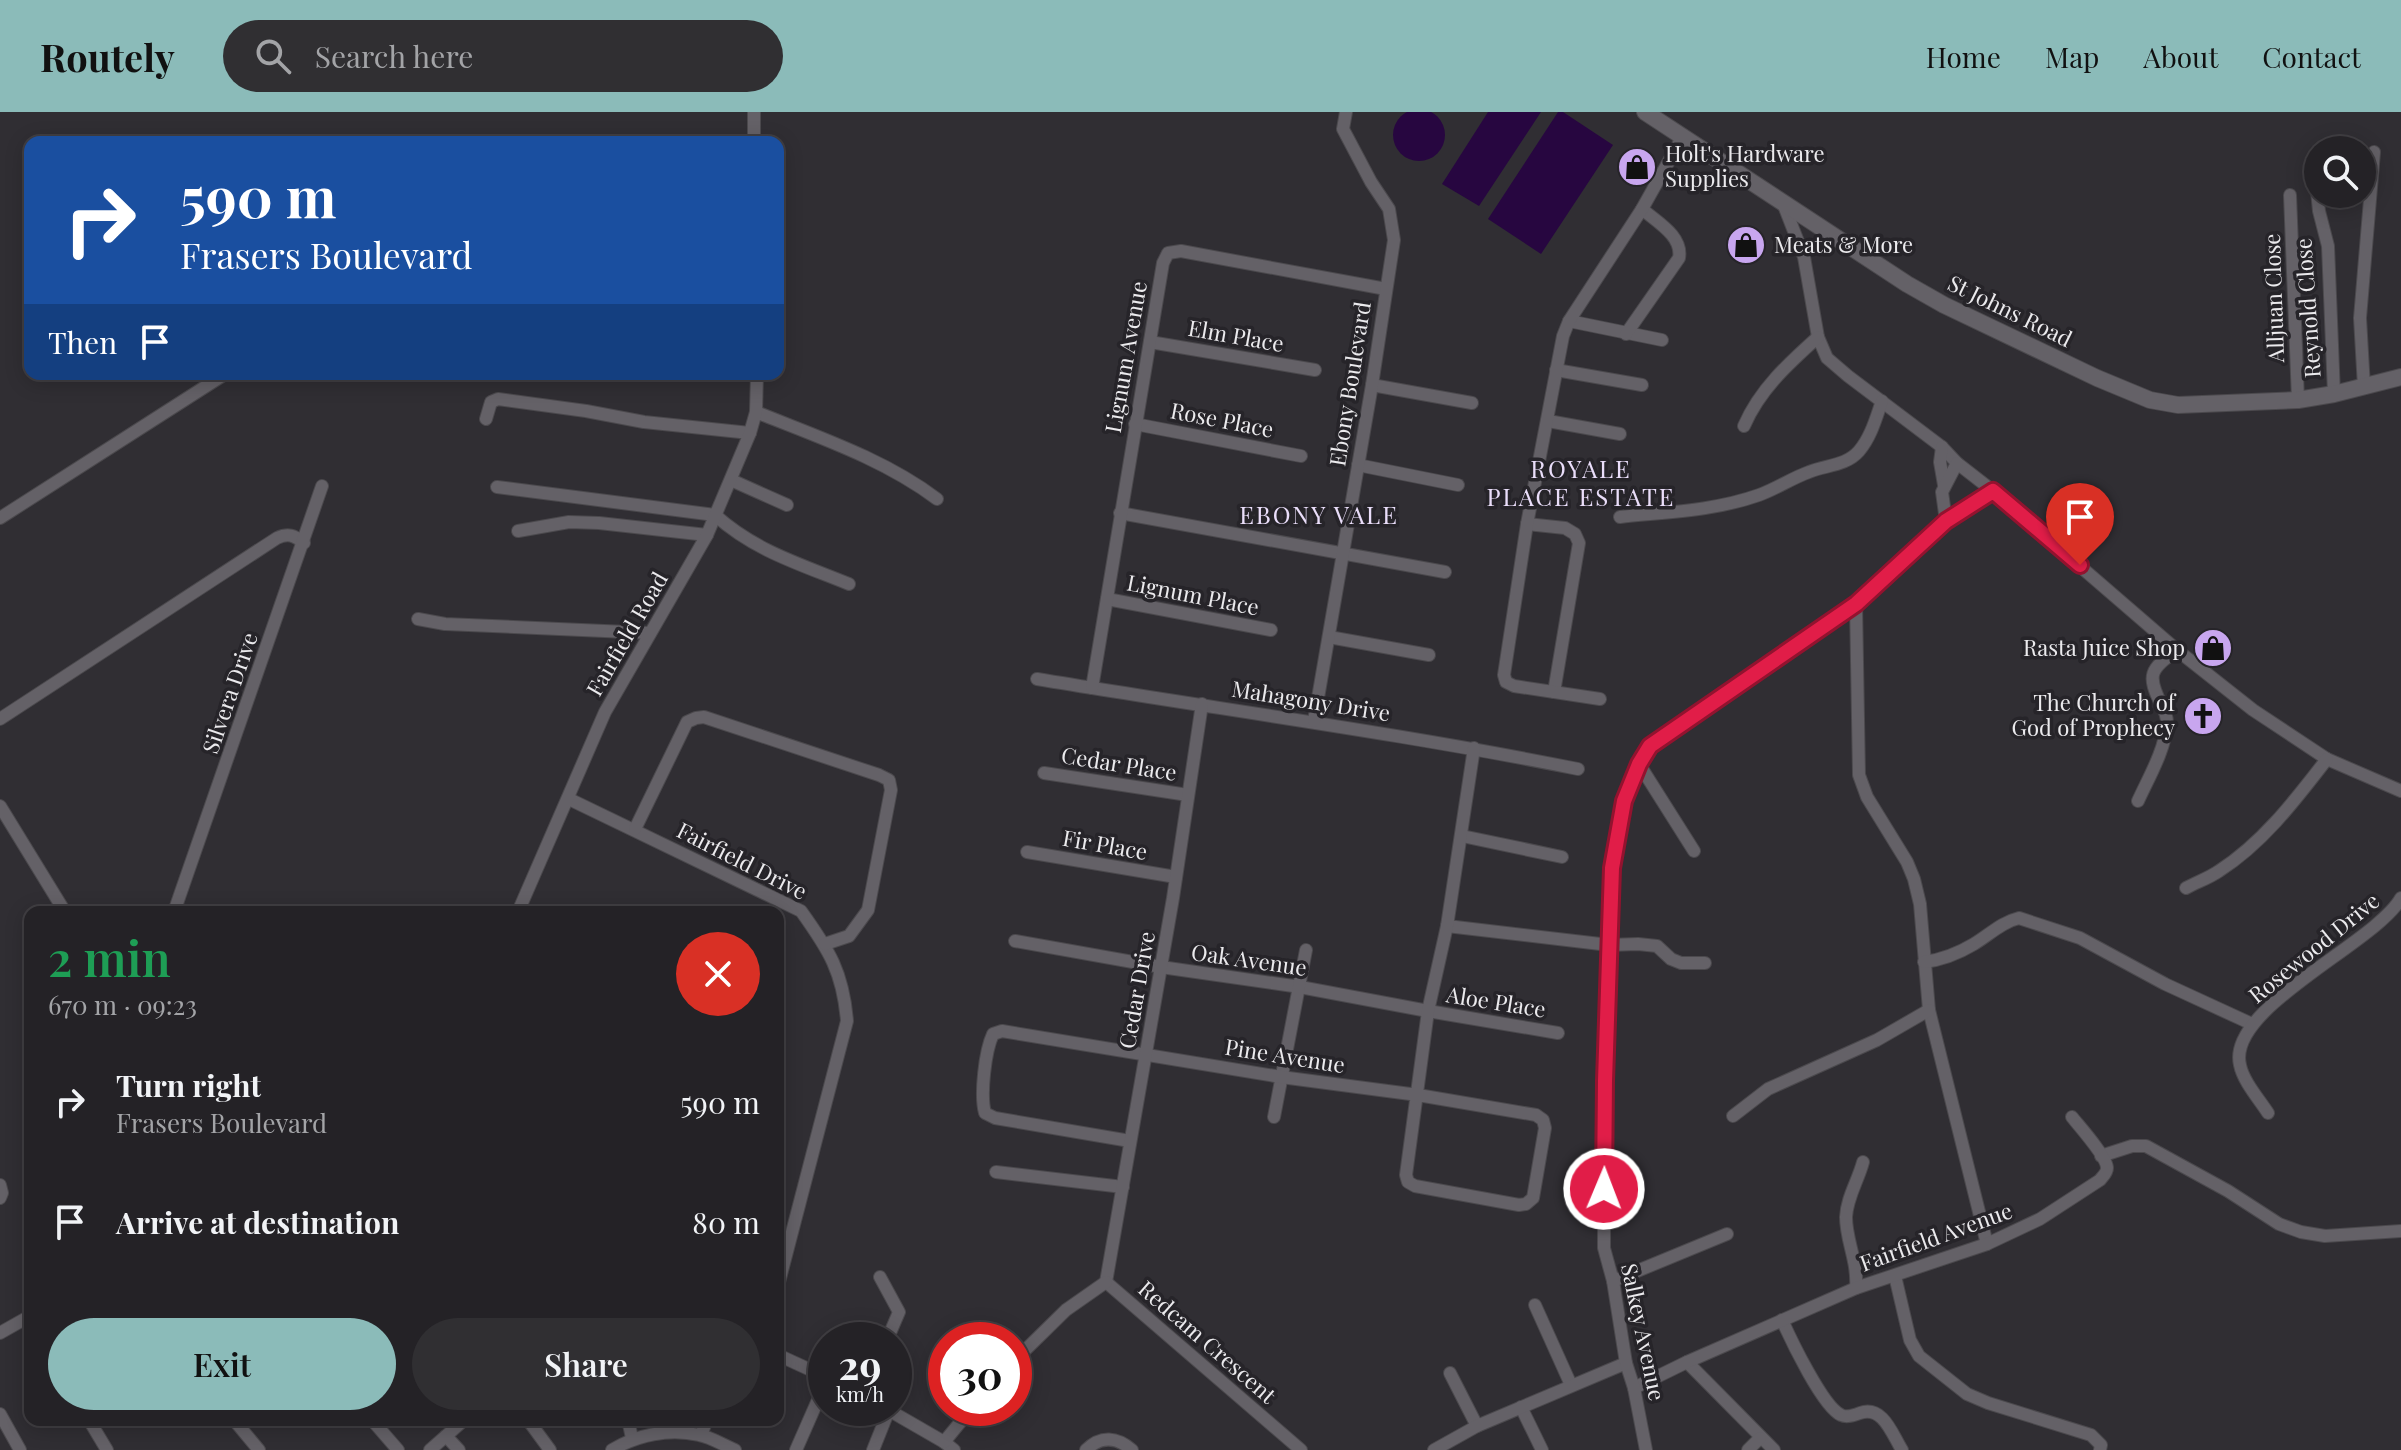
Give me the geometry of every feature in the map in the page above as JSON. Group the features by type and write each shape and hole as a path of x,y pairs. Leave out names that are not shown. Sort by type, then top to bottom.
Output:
{"main road":[{"name":"St Johns Road","path":"1645,112 1907,284 1944,305 2129,393 2178,405 2298,400 2401,377"}],"street":[{"path":"754,112 754,136"},
{"name":"Ebony Boulevard","path":"1314,721 1394,240 1389,209 1343,129 1346,112"},
{"path":"1600,699 1514,686 1506,682 1504,675 1527,524 1563,336 1569,321 1642,209 1683,136"},
{"name":"Alljuan Close","path":"2290,195 2298,400"},
{"path":"1782,200 1804,257 1818,337 1827,358 1942,447 2177,650 2253,710 2327,759 2401,791"},
{"name":"Reynold Close","path":"2319,208 2328,246 2334,394"},
{"path":"2364,387 2360,318 2369,208"},
{"path":"1626,334 1679,258 1681,248 1676,239 1642,209"},
{"name":"Lignum Avenue","path":"1092,688 1163,263 1168,253 1181,251 1386,289"},
{"path":"1569,321 1662,340"},
{"path":"1744,426 1763,392 1818,337"},
{"name":"Elm Place","path":"1150,342 1315,370"},
{"path":"1556,370 1642,385"},
{"path":"0,518 216,380"},
{"name":"Fairfield Road","path":"521,906 605,712 707,535 750,433 756,412 757,380"},
{"path":"1372,385 1472,403"},
{"path":"486,419 491,402 498,399 644,422 750,433"},
{"path":"1620,517 1696,510 1731,503 1761,495 1799,475 1850,459 1869,437 1882,401"},
{"path":"756,412 860,455 913,481 937,499"},
{"path":"1548,421 1620,434"},
{"name":"Rose Place","path":"1135,424 1301,456"},
{"path":"1942,447 1942,506 1946,521"},
{"path":"1944,485 1957,463"},
{"path":"1358,465 1458,485"},
{"path":"731,480 787,505"},
{"name":"Silvera Drive","path":"176,906 322,486"},
{"path":"497,487 715,515 737,535 772,553 849,584"},
{"name":"Salkey Avenue","path":"1646,1450 1604,1248 1605,1081 1612,868 1624,801 1650,746 1856,604 1946,521 1993,491"},
{"path":"1120,513 1445,572"},
{"path":"518,531 569,522 707,535"},
{"path":"1527,524 1565,528 1575,534 1579,543 1554,692"},
{"path":"0,719 277,538 286,534 296,536 304,543"},
{"name":"Lignum Place","path":"1107,599 1271,630"},
{"path":"1856,604 1859,775 1867,797 1914,879 1920,904 1929,1010 1987,1244"},
{"path":"418,619 445,624 650,633"},
{"path":"1329,637 1429,655"},
{"path":"2138,801 2163,745 2167,727 2167,717 2151,682 2152,672 2177,650"},
{"name":"Mahagony Drive","path":"1037,679 1314,721 1578,769"},
{"name":"Cedar Drive","path":"1106,1282 1176,877 1202,704"},
{"path":"635,829 687,722 696,718 704,717 889,780 891,790 868,910 849,936 825,944"},
{"path":"1418,1095 1428,1011 1447,926 1474,748"},
{"path":"2186,888 2219,871 2247,849 2289,807 2327,759"},
{"path":"1639,764 1694,851"},
{"name":"Cedar Place","path":"1044,773 1188,795"},
{"name":"Fairfield Drive","path":"569,799 801,911 825,944 844,992 847,1021 785,1232"},
{"path":"0,806 61,906"},
{"path":"1462,836 1562,857"},
{"name":"Fir Place","path":"1027,852 1176,877"},
{"name":"Rosewood Drive","path":"2268,1113 2240,1068 2243,1044 2252,1024 2322,964 2381,922 2401,898"},
{"path":"1924,962 1937,961 1972,945 2010,920 2019,918 2080,938 2165,984 2252,1024"},
{"path":"1447,926 1609,945 1657,946 1671,959 1681,963 1705,963"},
{"name":"Oak Avenue","path":"1015,941 1428,1011"},
{"path":"1274,1117 1306,950"},
{"path":"1733,1116 1768,1089 1877,1040 1929,1010"},
{"name":"Aloe Place","path":"1428,1011 1558,1033"},
{"name":"Pine Avenue","path":"1130,1141 995,1118 985,1113 982,1103 988,1043 993,1034 1002,1031 1281,1077 1418,1095 1536,1115 1543,1120 1545,1128 1533,1198 1519,1205 1415,1186 1408,1182 1406,1175 1418,1095"},
{"path":"2072,1117 2101,1156 2132,1146 2146,1146 2228,1191 2279,1224 2301,1232 2325,1236 2401,1231"},
{"name":"Fairfield Avenue","path":"1634,1388 1856,1288 1987,1244 2040,1219 2100,1180 2107,1166 2101,1156"},
{"path":"1856,1288 1856,1265 1846,1222 1850,1193 1857,1183 1863,1162"},
{"path":"996,1172 1123,1187"},
{"path":"0,1185 0,1198"},
{"path":"1613,1281 1727,1234"},
{"path":"1895,1276 1910,1340 1919,1356 1967,1394 2091,1435 2101,1445 2100,1450"},
{"path":"880,1277 899,1312 895,1322"},
{"name":"Redcam Crescent","path":"1032,1343 1066,1310 1106,1282 1301,1450"},
{"path":"1535,1305 1571,1385"},
{"path":"0,1333 24,1319"},
{"path":"1782,1320 1798,1356 1833,1408 1847,1416 1876,1412 1902,1450"},
{"path":"784,1358 808,1369"},
{"path":"1687,1362 1774,1450"},
{"path":"1434,1450 1477,1426 1626,1363"},
{"path":"1450,1373 1477,1426"},
{"path":"1521,1407 1542,1450"},
{"path":"0,1414 20,1450"},
{"path":"796,1450 808,1423"},
{"path":"912,1424 949,1446 961,1426"},
{"path":"93,1426 107,1450"},
{"path":"239,1426 259,1450"},
{"path":"377,1426 398,1450"},
{"path":"430,1450 457,1426"},
{"path":"532,1426 550,1450"},
{"path":"629,1426 632,1438"},
{"path":"701,1435 705,1426"},
{"path":"873,1450 881,1426"},
{"path":"612,1450 632,1438 676,1432 701,1435 735,1450"},
{"path":"446,1436 459,1450"},
{"path":"1748,1450 1760,1438"},
{"path":"1086,1450 1094,1442 1107,1439 1122,1441 1132,1450"}],"shaded area":[{"path":"1419,109 1437,117 1445,135 1437,153 1419,161 1401,153 1393,135 1401,117"},
{"path":"1488,112 1541,112 1479,206 1442,184"},
{"path":"1558,112 1563,112 1613,145 1541,254 1488,219"}],"place":[{"name":"Holt's Hardware Supplies","path":"1637,167"},
{"name":"Meats & More","path":"1746,245"},
{"name":"Rasta Juice Shop","path":"2213,648"},
{"name":"The Church of God of Prophecy","path":"2203,716"}],"district":[{"name":"ROYALE PLACE ESTATE","path":"1581,484"},
{"name":"EBONY VALE","path":"1319,516"}],"route":[{"path":"1604,1189 1612,868 1624,801 1650,746 1856,604 1946,521 1993,491 2080,565"}]}
